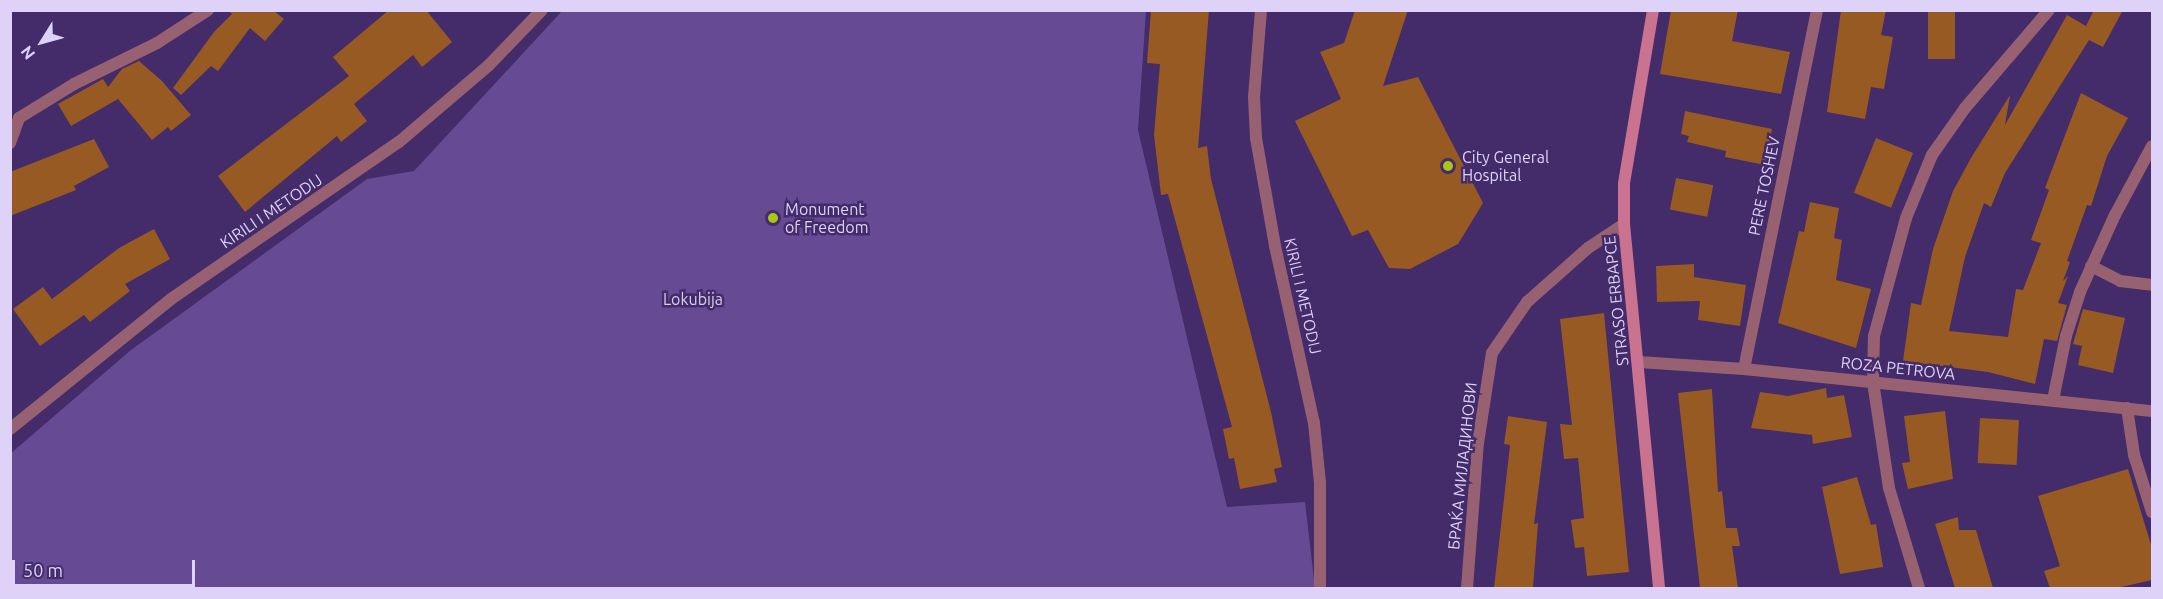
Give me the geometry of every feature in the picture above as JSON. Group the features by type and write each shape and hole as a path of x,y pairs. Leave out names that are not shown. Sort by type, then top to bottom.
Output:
{"main road":[{"name":"STRASO ERBAPCE","path":"1653,10 1624,184 1624,224 1659,588"}],"street":[{"path":"10,143 15,116 158,43 208,10"},
{"name":"KIRILI I METODIJ","path":"10,429 171,299 399,142 489,65 542,10"},
{"name":"KIRILI I METODIJ","path":"1261,10 1254,97 1256,138 1275,246 1314,423 1320,483 1320,588"},
{"name":"PERE TOSHEV","path":"1744,369 1817,10"},
{"path":"1919,588 1889,488 1873,382 1874,336 1906,218 1932,154 1965,108 2050,12"},
{"path":"2053,400 2066,336 2091,266 2152,146"},
{"name":"БРАЌА МИЛАДИНОВИ","path":"1467,588 1478,443 1492,352 1527,302 1588,248 1624,224"},
{"path":"2091,266 2120,280 2152,285"},
{"name":"ROZA PETROVA","path":"1639,362 1744,369 2152,411"},
{"path":"2127,408 2134,455 2152,512"}],"green space":[{"name":"Lokubija","path":"562,11 1146,11 1138,130 1227,507 1305,502 1315,588 11,588 10,454 131,350 367,179 414,171"}],"building":[{"path":"228,10 273,10 284,19 265,41 250,28 218,71 211,66 181,95 173,88 214,32 232,14"},
{"path":"389,10 426,10 452,42 422,67 413,55 354,104 367,121 341,142 337,136 245,212 218,176 349,76 333,57"},
{"path":"1151,10 1209,10 1198,148 1207,146 1211,179 1271,412 1282,467 1274,469 1277,482 1240,489 1234,458 1229,459 1223,429 1232,427 1168,194 1161,195 1154,135 1160,64 1147,63"},
{"path":"1355,10 1408,10 1383,86 1418,77 1483,203 1458,244 1410,269 1389,268 1368,230 1352,236 1295,121 1341,99 1320,52 1344,43"},
{"path":"1671,10 1738,10 1732,41 1790,52 1781,94 1660,74"},
{"path":"1841,10 1886,10 1881,35 1893,37 1884,89 1871,87 1865,119 1827,112"},
{"path":"1928,10 1955,10 1955,59 1928,59"},
{"path":"2094,10 2123,10 2103,47 2089,40 2005,173 1991,207 1984,203 1965,257 1949,331 2008,337 2016,289 2023,290 2041,243 2031,240 2049,190 2045,188 2081,93 2128,118 2107,156 2091,206 2087,205 2067,261 2070,262 2063,281 2068,276 2058,303 2067,305 2057,341 2044,339 2035,384 1988,372 1903,361 1911,303 1921,305 1933,249 1953,191 2010,95 2005,125 2067,15 2086,26"},
{"path":"139,61 162,81 191,115 171,131 168,127 152,140 118,99 71,126 58,104 103,79 108,87 122,69"},
{"path":"1685,111 1772,129 1765,165 1725,157 1726,151 1687,142 1689,136 1681,134"},
{"path":"1876,138 1913,153 1891,208 1854,193"},
{"path":"94,139 109,167 74,186 76,190 10,216 10,172"},
{"path":"1676,178 1713,185 1707,217 1670,209"},
{"path":"1810,202 1839,208 1834,238 1842,240 1836,280 1871,289 1856,348 1778,323 1799,231 1804,232"},
{"path":"154,229 170,259 125,284 130,291 90,322 84,315 40,346 13,309 43,287 52,299 119,248"},
{"path":"1694,264 1694,277 1746,285 1740,326 1698,320 1700,301 1657,302 1656,266"},
{"path":"2083,309 2125,318 2113,373 2078,365 2082,346 2073,344"},
{"path":"1604,313 1629,572 1587,576 1584,547 1575,548 1571,520 1584,518 1578,458 1564,459 1560,424 1572,425 1560,319"},
{"path":"1826,388 1827,398 1844,395 1852,437 1813,444 1812,435 1751,428 1760,392 1788,396"},
{"path":"1712,389 1718,492 1722,491 1726,528 1737,528 1740,546 1732,546 1738,588 1700,588 1678,393"},
{"path":"1945,411 1953,479 1908,489 1902,463 1910,462 1904,416"},
{"path":"1508,416 1547,422 1534,524 1538,523 1533,588 1494,588 1510,445 1504,444"},
{"path":"1980,418 2019,420 2017,465 1978,463"},
{"path":"2128,469 2152,548 2152,580 2117,588 2050,588 2044,571 2060,566 2038,496"},
{"path":"1857,477 1871,525 1876,524 1883,567 1840,574 1822,487"},
{"path":"1958,517 1959,530 1976,530 1993,588 1955,588 1935,524"}],"place":[{"name":"City General Hospital","path":"1448,166"},
{"name":"Monument of Freedom","path":"773,218"}]}
